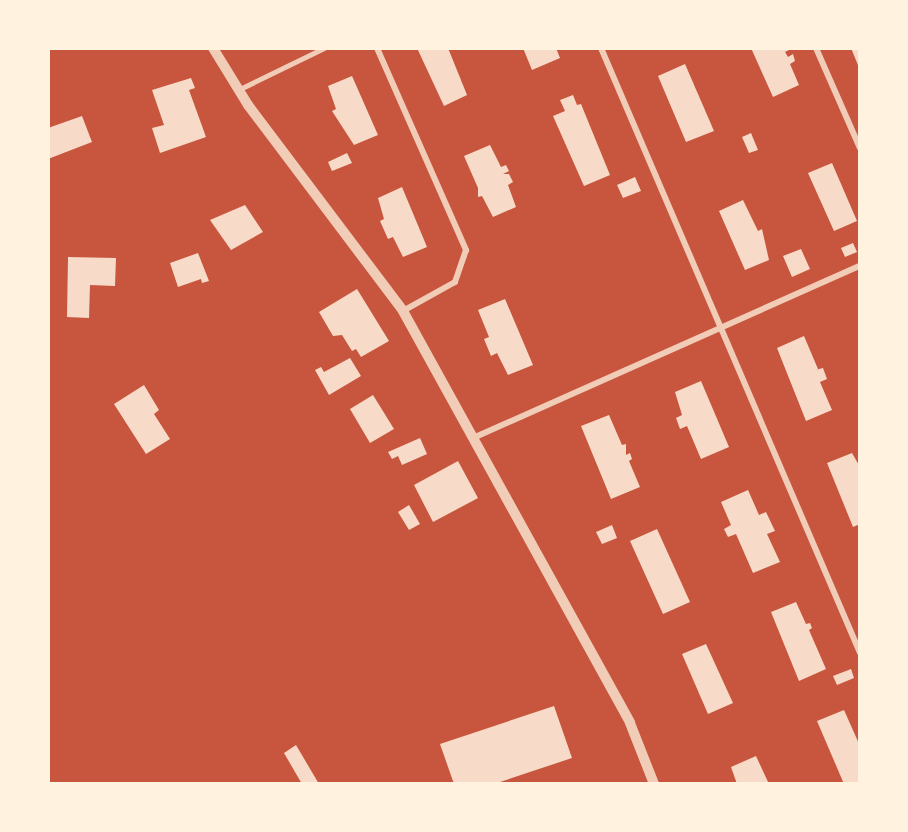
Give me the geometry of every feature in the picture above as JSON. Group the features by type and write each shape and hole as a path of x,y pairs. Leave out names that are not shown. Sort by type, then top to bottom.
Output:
{"street":[{"path":"213,48 238,90 403,311 630,723 654,784"},
{"path":"377,48 466,250 455,282 403,311"},
{"path":"601,48 860,653"},
{"path":"816,48 860,148"},
{"path":"473,438 860,266"}],"lane":[{"path":"238,90 324,48"}],"building":[{"path":"417,48 448,48 467,95 444,106"},
{"path":"523,48 556,48 560,58 532,70"},
{"path":"751,48 793,48 785,52 788,57 793,54 795,61 790,64 799,85 773,97"},
{"path":"851,48 860,48 860,70"},
{"path":"685,64 714,131 686,142 658,76"},
{"path":"352,76 378,135 354,145 332,111 336,109 328,86"},
{"path":"191,78 195,88 189,90 206,137 160,153 152,128 164,125 152,90"},
{"path":"573,95 577,105 581,104 610,175 584,186 553,116 565,111 560,100"},
{"path":"82,116 92,142 48,159 48,128"},
{"path":"751,133 758,150 749,153 742,137"},
{"path":"490,145 501,167 506,165 509,171 503,174 509,174 513,182 508,185 516,207 493,217 482,196 478,197 478,188 464,156"},
{"path":"347,153 352,163 332,171 328,162"},
{"path":"832,163 857,221 834,231 808,173"},
{"path":"635,177 641,191 623,198 617,185"},
{"path":"402,187 427,247 403,257 393,237 388,239 380,221 384,219 378,198"},
{"path":"743,200 758,231 762,229 769,260 745,270 719,211"},
{"path":"245,205 263,232 231,250 210,220"},
{"path":"853,243 857,252 845,257 841,248"},
{"path":"801,249 810,269 792,277 783,256"},
{"path":"198,253 209,281 202,283 201,279 178,287 170,263"},
{"path":"68,257 116,258 115,286 90,285 89,318 67,317"},
{"path":"357,289 389,341 361,357 356,349 352,351 342,335 333,336 319,312"},
{"path":"505,299 533,365 508,375 497,353 491,356 484,339 489,337 478,310"},
{"path":"804,336 818,369 815,370 823,368 827,379 820,382 832,410 806,421 777,348"},
{"path":"350,358 361,376 329,395 315,370 321,367 324,372"},
{"path":"701,381 729,447 701,459 687,426 680,429 676,418 682,415 675,392"},
{"path":"144,385 159,410 154,414 170,439 146,454 114,404"},
{"path":"373,395 394,429 370,443 350,409"},
{"path":"609,415 622,445 626,444 626,455 630,453 632,459 629,461 640,487 611,499 581,426"},
{"path":"420,438 427,454 402,465 398,456 392,459 388,452"},
{"path":"852,453 860,467 860,524 853,527 827,463"},
{"path":"458,461 478,498 433,522 414,485"},
{"path":"748,490 759,515 766,512 775,531 767,534 780,562 753,573 736,534 728,537 724,529 731,525 721,502"},
{"path":"409,505 420,524 409,530 398,512"},
{"path":"612,525 617,538 602,544 596,532"},
{"path":"657,529 690,602 663,614 630,541"},
{"path":"796,602 806,624 810,623 812,628 809,630 826,669 799,681 771,612"},
{"path":"706,644 733,703 708,714 682,654"},
{"path":"851,669 854,678 837,685 833,676"},
{"path":"554,706 572,758 494,784 454,784 440,744"},
{"path":"844,710 860,746 860,784 844,784 817,721"},
{"path":"296,745 319,784 302,784 284,753"},
{"path":"756,756 769,784 737,784 731,767"}]}
